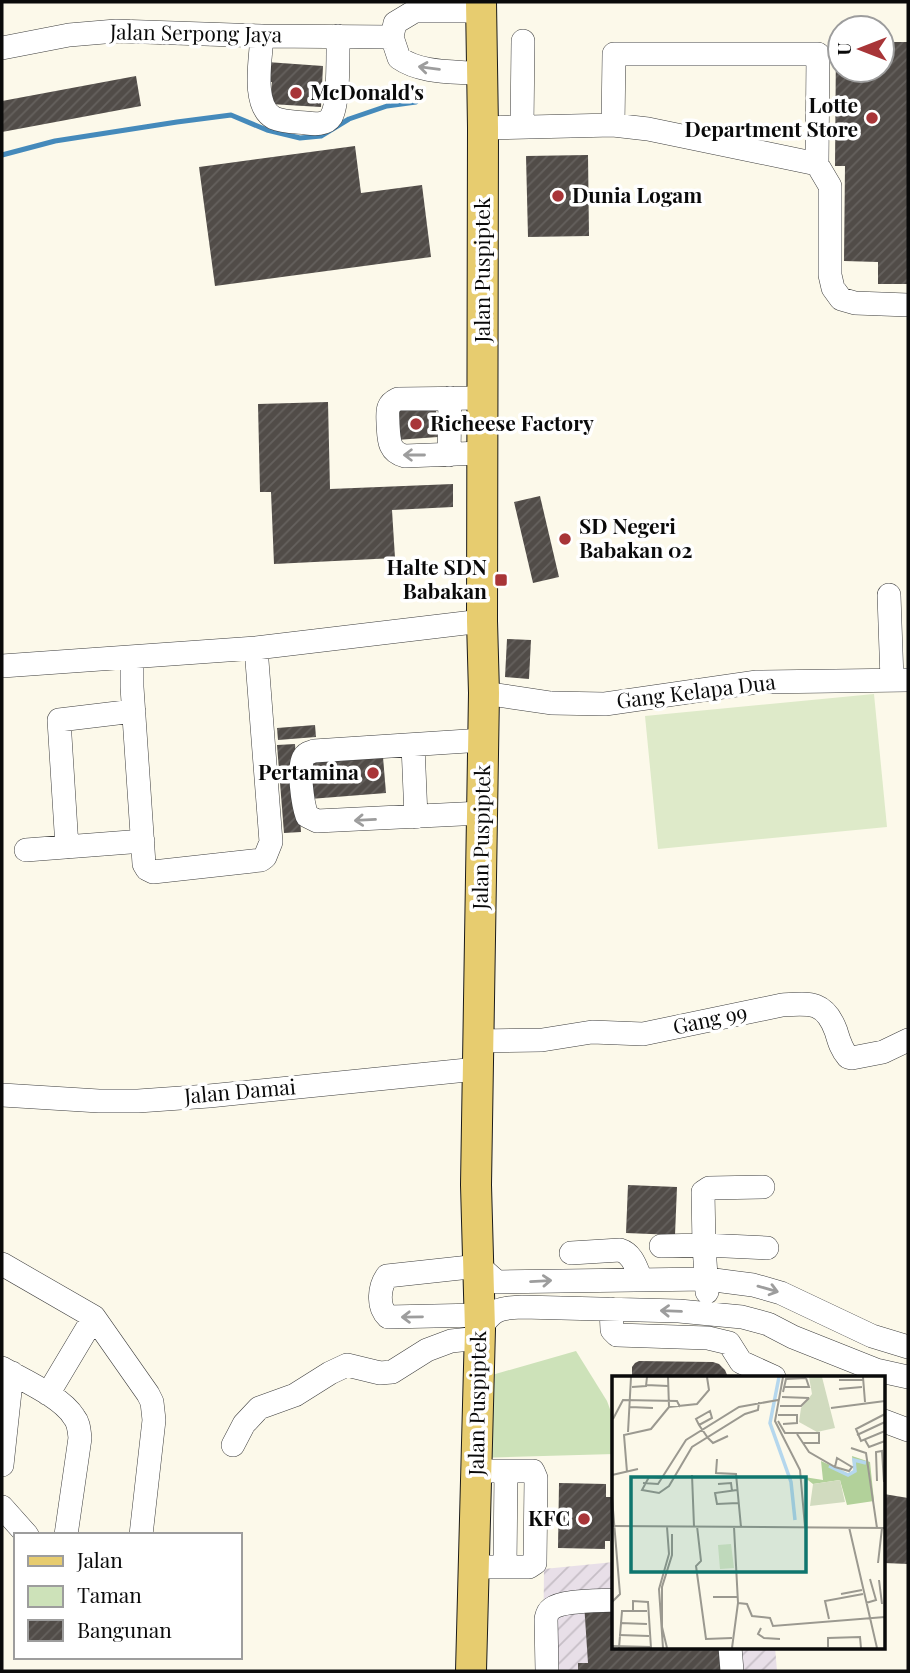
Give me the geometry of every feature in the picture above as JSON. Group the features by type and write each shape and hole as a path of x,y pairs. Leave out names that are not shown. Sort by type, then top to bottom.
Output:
{"main road":[{"name":"Jalan Puspiptek","path":"471,1671 480,1327 476,1185 484,693 481,7"}],"street":[{"path":"481,7 415,11 395,23 393,37 398,58 408,64 421,68 482,74"},
{"name":"Jalan Serpong Jaya","path":"2,48 69,35 116,31 393,37"},
{"path":"262,36 259,93 264,108 276,119 316,124 331,118 334,110 338,36"},
{"path":"522,127 523,41"},
{"path":"613,125 614,54 818,54 817,164 830,186 830,275 833,288 841,299 855,303 908,305"},
{"path":"483,128 613,125 648,129 817,164"},
{"path":"449,454 450,398"},
{"path":"482,398 398,399 388,408 389,444 394,451 405,456 482,453"},
{"path":"889,595 900,680"},
{"path":"2,666 256,648 482,621"},
{"path":"132,658 144,864 146,869 153,872 261,860 265,857 271,842 256,648"},
{"name":"Gang Kelapa Dua","path":"484,693 551,703 605,704 757,681 900,680"},
{"path":"66,847 59,720 134,711"},
{"path":"482,813 317,821 307,816 304,809 301,773 302,760 307,753 483,740"},
{"path":"413,744 416,817"},
{"path":"26,850 143,841"},
{"name":"Gang 99","path":"478,1055 542,1040 593,1032 643,1034 782,1005 804,1004 823,1009 831,1018 848,1057 883,1052 908,1040"},
{"name":"Jalan Damai","path":"2,1095 99,1101 209,1096 478,1055"},
{"path":"708,1312 702,1196 706,1189 763,1188"},
{"path":"661,1246 767,1248"},
{"path":"570,1253 625,1251 632,1259 641,1279"},
{"path":"2,1264 94,1317 152,1402 154,1420 141,1533"},
{"path":"480,1327 388,1317 382,1312 381,1284 387,1276 479,1266 497,1282 707,1279 753,1285 781,1293 872,1335 908,1347"},
{"path":"233,1445 244,1424 259,1408 295,1395 346,1365 380,1373 392,1372 428,1350 480,1327 495,1310 506,1308 708,1312 742,1317 768,1324 793,1337 876,1370 907,1372"},
{"path":"611,1309 611,1330 617,1335 708,1338 729,1343 741,1370 770,1376"},
{"path":"48,1394 94,1317"},
{"path":"2,1465 7,1371 64,1404 79,1426 80,1438 66,1533"},
{"path":"886,1422 908,1430"},
{"path":"473,1567 505,1567 506,1471 476,1471"},
{"path":"2,1507 25,1533"},
{"path":"547,1671 548,1612 560,1604 612,1600"},
{"path":"730,1648 732,1671"}],"shaded area":[{"path":"612,1562 612,1648 775,1648 777,1671 543,1671 544,1569"}],"green space":[{"path":"874,694 887,827 658,849 645,716"},
{"path":"576,1351 607,1401 612,1415 612,1454 477,1458 492,1375"}],"building":[{"name":"Lotte Department Store","path":"896,42 908,42 908,284 878,284 878,262 844,261 845,166 835,166 836,84 896,84"},
{"name":"McDonald's","path":"267,62 323,66 321,107 270,104 272,82 266,82"},
{"path":"136,76 141,106 2,132 2,101"},
{"path":"355,146 361,193 422,185 431,257 215,286 199,167"},
{"name":"Dunia Logam","path":"588,155 589,236 528,237 526,156"},
{"path":"328,402 330,489 453,484 453,507 392,510 395,558 274,564 271,492 260,492 258,404"},
{"name":"Richeese Factory","path":"436,409 438,437 396,440 394,411"},
{"path":"540,496 559,577 533,583 514,502"},
{"path":"507,639 531,640 529,679 505,677"},
{"path":"315,725 316,737 278,740 277,728"},
{"path":"295,744 301,832 284,833 277,745"},
{"path":"382,745 386,793 310,799 306,750"},
{"path":"628,1185 677,1187 675,1235 626,1233"},
{"path":"713,1362 719,1364 728,1376 632,1376 635,1363"},
{"name":"KFC","path":"559,1483 606,1484 606,1497 611,1497 610,1541 605,1541 605,1549 558,1548"},
{"path":"886,1494 908,1498 908,1564 886,1563"},
{"path":"612,1602 612,1648 720,1648 721,1671 578,1671 578,1663 588,1663 584,1603"}],"waterway":[{"path":"2,155 55,141 231,115 267,130 300,138 321,136 349,119 387,106 416,102"}],"place":[{"name":"McDonald's","path":"296,93"},
{"name":"Lotte Department Store","path":"872,118"},
{"name":"Dunia Logam","path":"558,196"},
{"name":"Richeese Factory","path":"416,424"},
{"name":"SD Negeri Babakan 02","path":"565,539"},
{"name":"Halte SDN Babakan","path":"501,580"},
{"name":"Pertamina","path":"373,773"},
{"name":"KFC","path":"584,1519"}]}
